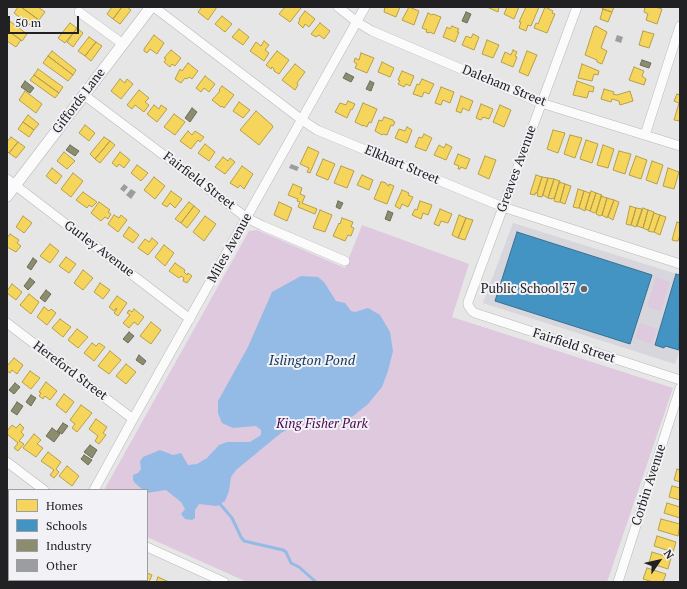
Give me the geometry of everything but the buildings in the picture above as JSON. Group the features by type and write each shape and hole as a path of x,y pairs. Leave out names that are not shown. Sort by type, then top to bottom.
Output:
{"street":[{"name":"Giffords Lane","path":"7,196 11,182 84,95 153,7"},
{"name":"Elkhart Street","path":"153,7 317,130 503,207 680,264"},
{"name":"Daleham Street","path":"338,7 357,22 372,31 541,103 680,146"},
{"name":"Miles Avenue","path":"95,489 365,7"},
{"name":"Greaves Avenue","path":"470,309 468,302 578,7"},
{"path":"79,12 123,44"},
{"path":"645,135 680,26"},
{"name":"Fairfield Street","path":"84,95 247,218 345,261"},
{"name":"Gurley Avenue","path":"11,182 190,319"},
{"name":"Fairfield Street","path":"470,309 475,313 680,380"},
{"name":"Hereford Street","path":"7,323 133,419"},
{"name":"Corbin Avenue","path":"618,582 680,388"},
{"path":"7,462 43,489"},
{"path":"148,547 224,582"}],"shaded area":[{"name":"Public School 37","path":"513,223 680,275 680,349 675,364 483,303"}],"green space":[{"name":"King Fisher Park","path":"362,225 469,264 452,317 673,388 607,582 247,582 148,537 148,489 105,489 249,231 257,230 345,268"},
{"path":"656,277 670,282 661,311 647,307"},
{"path":"640,323 657,329 652,344 635,338"}],"water":[{"name":"Islington Pond","path":"301,276 318,277 324,282 336,301 345,303 351,311 355,312 368,308 380,315 390,332 393,351 382,387 368,404 353,416 331,427 311,424 294,426 281,433 236,470 231,477 229,491 225,501 217,506 199,504 195,510 195,518 192,520 185,519 181,514 185,509 181,502 166,490 148,493 148,489 142,489 135,483 133,480 133,475 138,473 141,469 140,461 143,457 160,450 173,455 181,453 188,465 197,464 207,458 219,445 227,442 250,442 261,435 261,430 256,426 233,428 222,423 218,413 218,401 248,347 272,292"}],"waterway":[{"path":"220,504 232,518 244,541 283,550 286,552 291,563 299,567 316,582"}],"place":[{"name":"Public School 37","path":"584,289"}]}
